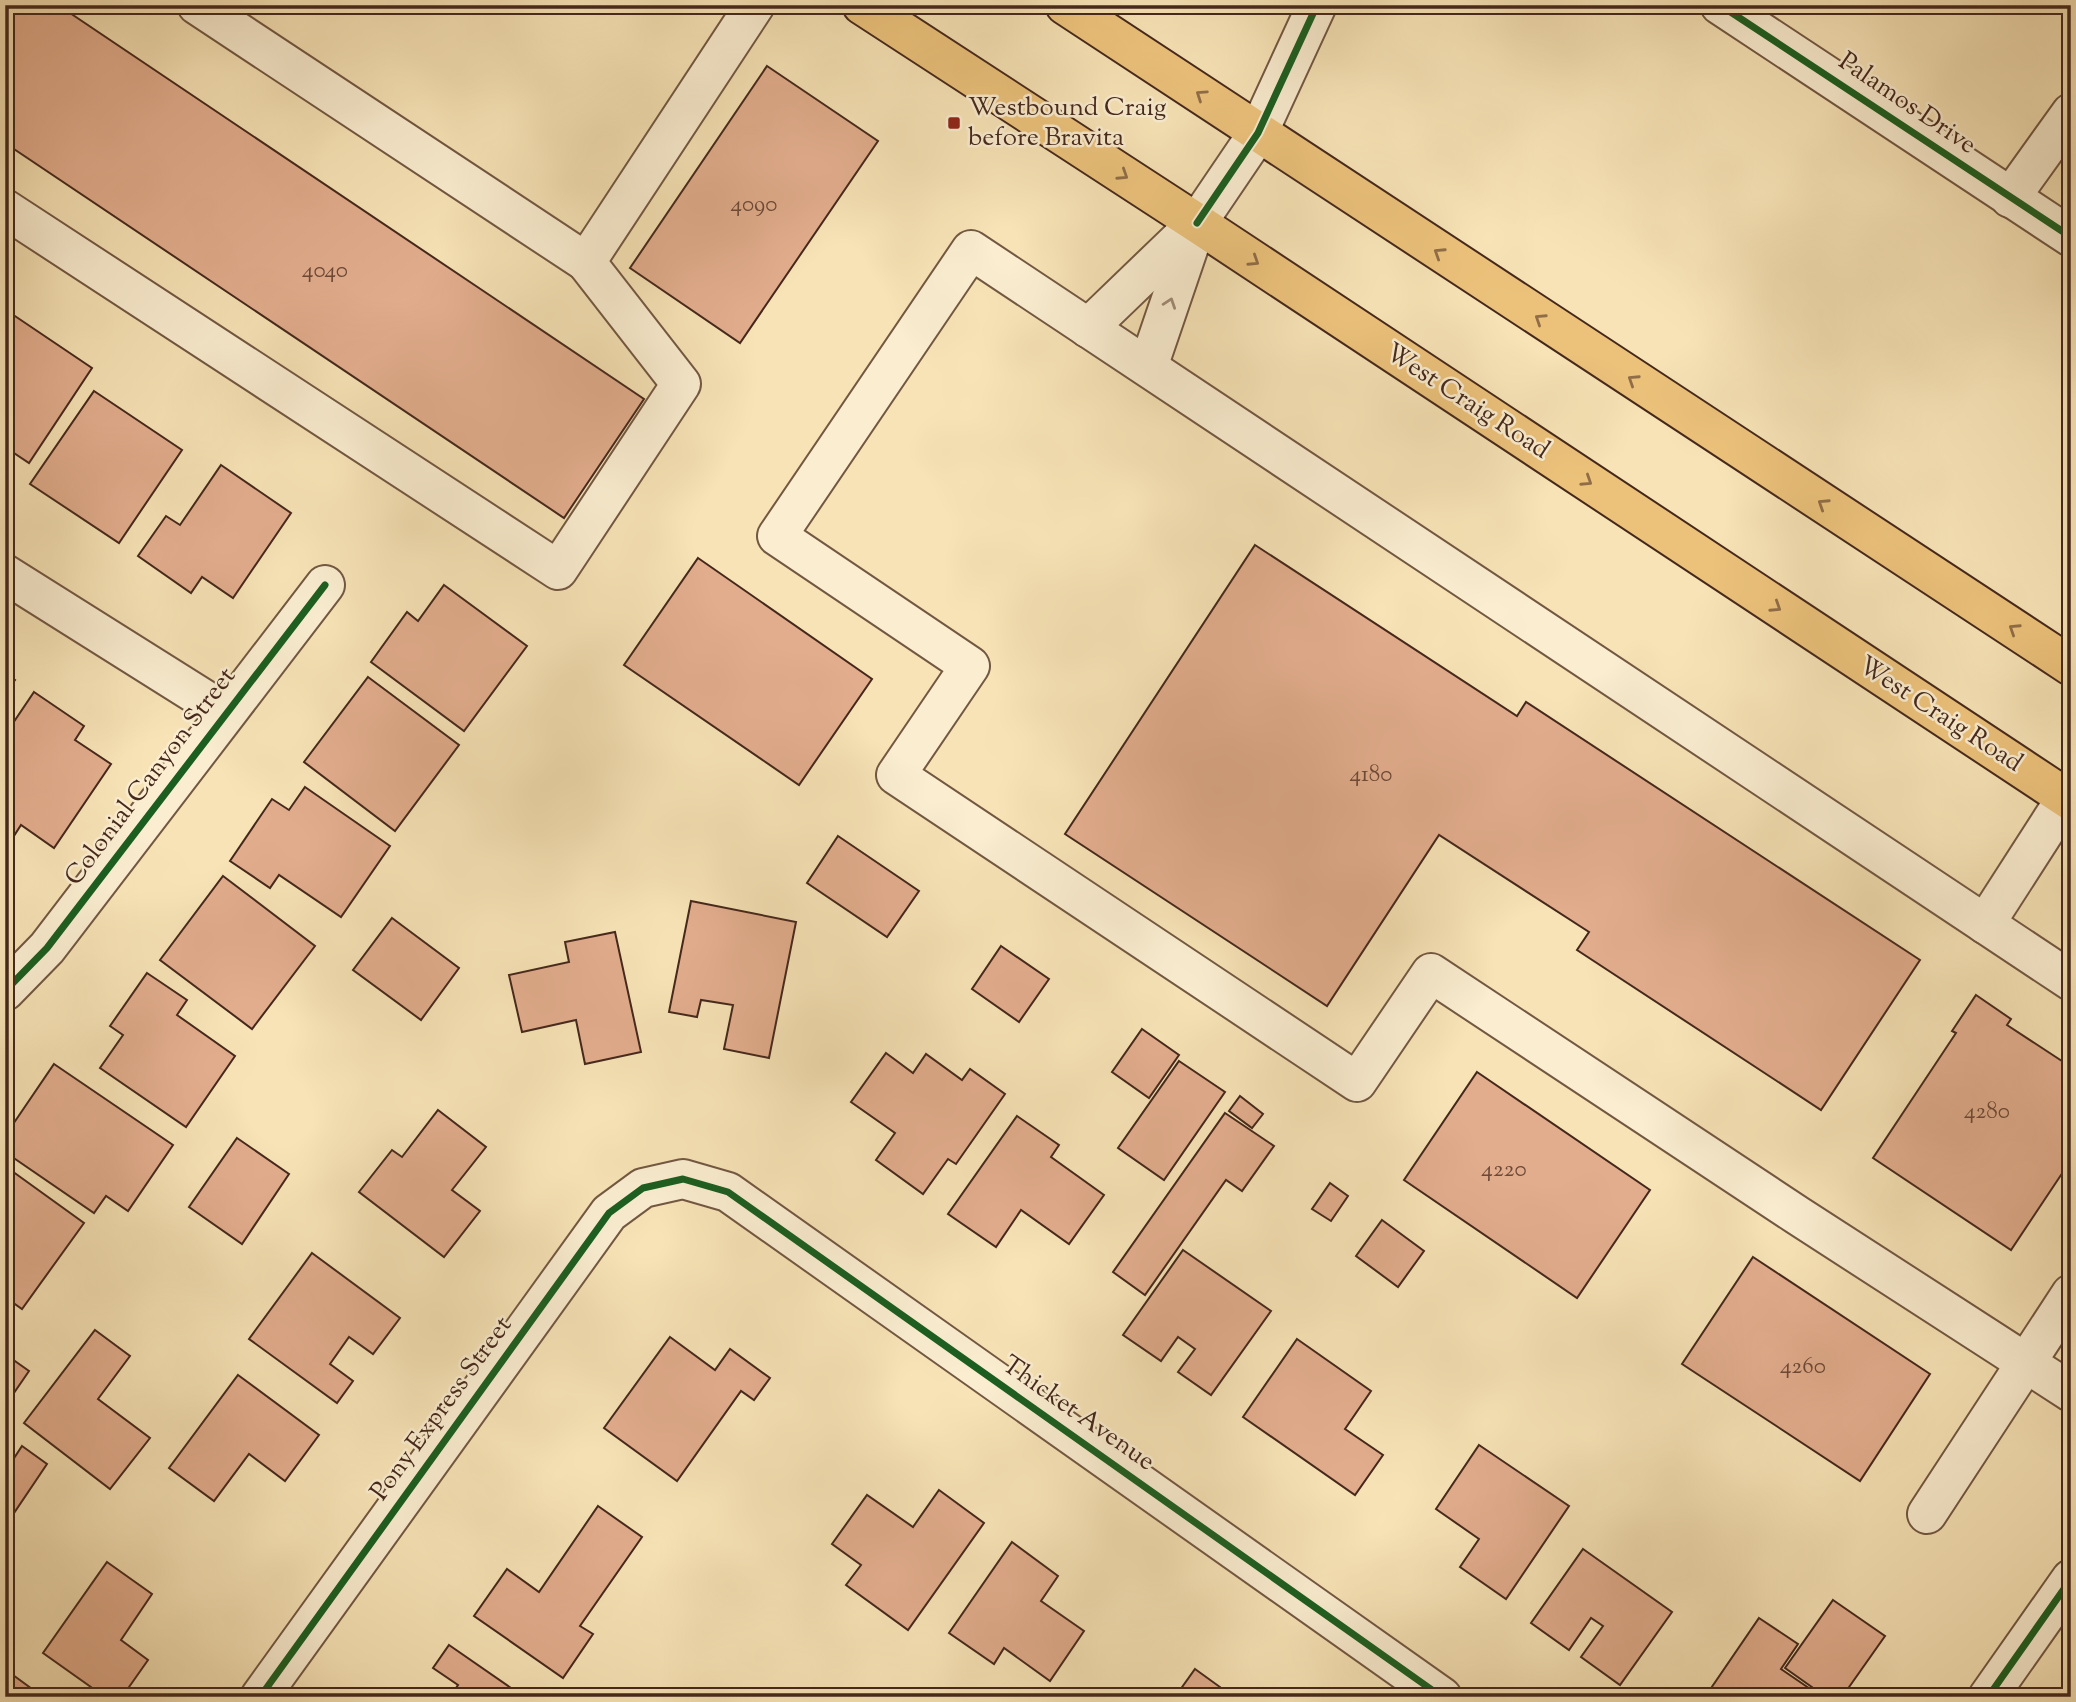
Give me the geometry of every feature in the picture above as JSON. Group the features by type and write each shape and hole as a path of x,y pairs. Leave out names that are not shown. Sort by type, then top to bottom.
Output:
{"main road":[{"name":"West Craig Road","path":"862,5 1197,223 2068,799"},
{"path":"1065,5 2071,666"}],"street":[{"path":"5,209 558,570 681,384 586,262 197,5"},
{"path":"586,262 755,5"},
{"path":"1088,328 1197,223 1258,133 1317,5"},
{"name":"Palamos Drive","path":"1720,5 2071,237"},
{"path":"2010,198 2071,113"},
{"path":"1148,367 1197,223"},
{"path":"2071,981 971,250 778,536 970,667 896,775 1357,1082 1431,973 2071,1392"},
{"path":"5,574 226,713"},
{"name":"Colonial Canyon Street","path":"5,991 47,948 325,585"},
{"path":"1985,924 2068,799"},
{"name":"Pony Express Street","path":"260,1697 610,1213 643,1188 683,1179"},
{"name":"Thicket Avenue","path":"683,1179 728,1192 1442,1697"},
{"path":"1927,1514 2071,1294"},
{"path":"1988,1697 2071,1579"}],"building":[{"path":"8,5 58,5 644,399 564,518 5,143 5,9"},
{"path":"767,66 878,141 740,343 630,268"},
{"path":"6,310 92,368 29,463 5,447"},
{"path":"94,391 182,450 119,543 30,484"},
{"path":"221,465 291,513 233,598 202,577 191,593 138,556 166,516 180,525"},
{"path":"1255,545 1517,716 1526,702 1920,960 1821,1110 1577,950 1589,932 1439,835 1327,1006 1065,834"},
{"path":"698,558 872,679 799,785 624,665"},
{"path":"444,585 527,646 464,731 371,662 407,612 418,621"},
{"path":"5,673 15,680 5,694"},
{"path":"368,677 459,745 395,831 304,762"},
{"path":"34,692 84,726 75,740 111,764 54,848 21,825 12,839 5,834 5,735"},
{"path":"305,787 390,846 341,917 279,875 270,888 230,861 272,799 289,810"},
{"path":"838,836 919,891 887,937 807,883"},
{"path":"223,876 315,946 252,1029 160,960"},
{"path":"691,901 796,922 769,1058 724,1049 733,1005 701,1000 697,1017 669,1012"},
{"path":"392,918 459,968 421,1020 353,970"},
{"path":"615,932 641,1052 585,1064 576,1020 522,1032 509,975 569,962 565,942"},
{"path":"1001,946 1049,979 1019,1022 972,989"},
{"path":"147,973 187,1000 177,1015 235,1056 186,1127 100,1068 123,1035 110,1026"},
{"path":"1976,995 2011,1019 2007,1025 2071,1067 2071,1160 2011,1250 1873,1158 1956,1033 1952,1031"},
{"path":"1142,1029 1179,1055 1149,1098 1112,1072"},
{"path":"886,1053 913,1073 926,1054 962,1080 970,1069 1005,1094 956,1164 948,1159 923,1194 876,1160 895,1133 851,1102"},
{"path":"1179,1061 1225,1092 1164,1180 1118,1148"},
{"path":"54,1064 173,1145 128,1211 106,1196 94,1213 5,1152 5,1136"},
{"path":"1477,1072 1650,1190 1577,1298 1404,1180"},
{"path":"1240,1096 1263,1114 1252,1128 1229,1111"},
{"path":"438,1110 486,1147 452,1190 480,1211 444,1257 359,1192 392,1150 402,1157"},
{"path":"1225,1113 1274,1146 1242,1191 1226,1180 1145,1295 1113,1272"},
{"path":"1017,1116 1059,1145 1051,1157 1104,1195 1069,1244 1021,1210 996,1247 948,1214"},
{"path":"237,1138 289,1174 242,1244 189,1207"},
{"path":"5,1166 84,1223 22,1309 5,1297"},
{"path":"1330,1183 1348,1196 1331,1221 1312,1209"},
{"path":"1382,1220 1424,1251 1398,1287 1356,1256"},
{"path":"1183,1250 1271,1311 1211,1395 1178,1372 1195,1349 1178,1337 1161,1361 1123,1335"},
{"path":"312,1253 400,1318 373,1354 349,1337 330,1364 353,1381 337,1403 249,1339"},
{"path":"1753,1257 1930,1374 1860,1481 1682,1364"},
{"path":"95,1330 130,1356 98,1399 150,1438 110,1489 24,1423"},
{"path":"670,1337 715,1370 730,1349 770,1378 754,1400 741,1391 677,1481 604,1428"},
{"path":"1297,1339 1371,1391 1345,1429 1383,1455 1355,1495 1243,1417"},
{"path":"5,1354 29,1371 5,1406"},
{"path":"238,1375 319,1435 285,1481 249,1454 214,1501 169,1468"},
{"path":"1479,1445 1569,1506 1506,1599 1460,1567 1479,1539 1436,1509"},
{"path":"22,1446 47,1464 14,1513 5,1507 5,1472"},
{"path":"939,1490 984,1523 908,1630 846,1585 861,1565 832,1544 867,1495 913,1527"},
{"path":"598,1506 642,1537 580,1626 593,1634 563,1678 474,1616 507,1569 539,1592"},
{"path":"1012,1542 1058,1576 1041,1601 1084,1631 1050,1681 1004,1648 994,1664 949,1633"},
{"path":"1583,1549 1672,1612 1620,1685 1581,1657 1603,1626 1591,1618 1569,1650 1531,1623"},
{"path":"107,1562 152,1594 121,1640 148,1660 122,1697 105,1697 43,1653"},
{"path":"1833,1600 1885,1636 1842,1697 1826,1697 1785,1668"},
{"path":"1759,1618 1798,1644 1781,1669 1822,1697 1705,1697"},
{"path":"449,1645 524,1697 450,1697 458,1685 433,1668"},
{"path":"1195,1669 1231,1695 1175,1697"},
{"path":"13,1675 43,1697 5,1697 5,1686"}],"cycle path":[{"path":"1197,223 1258,133 1317,5"},
{"path":"1720,5 2071,237"},
{"path":"5,991 47,948 325,585"},
{"path":"260,1697 609,1213 643,1188 683,1179 728,1192 1442,1697"},
{"path":"1988,1697 2071,1579"}],"place":[{"name":"Westbound Craig before Bravita","path":"954,123"}]}
